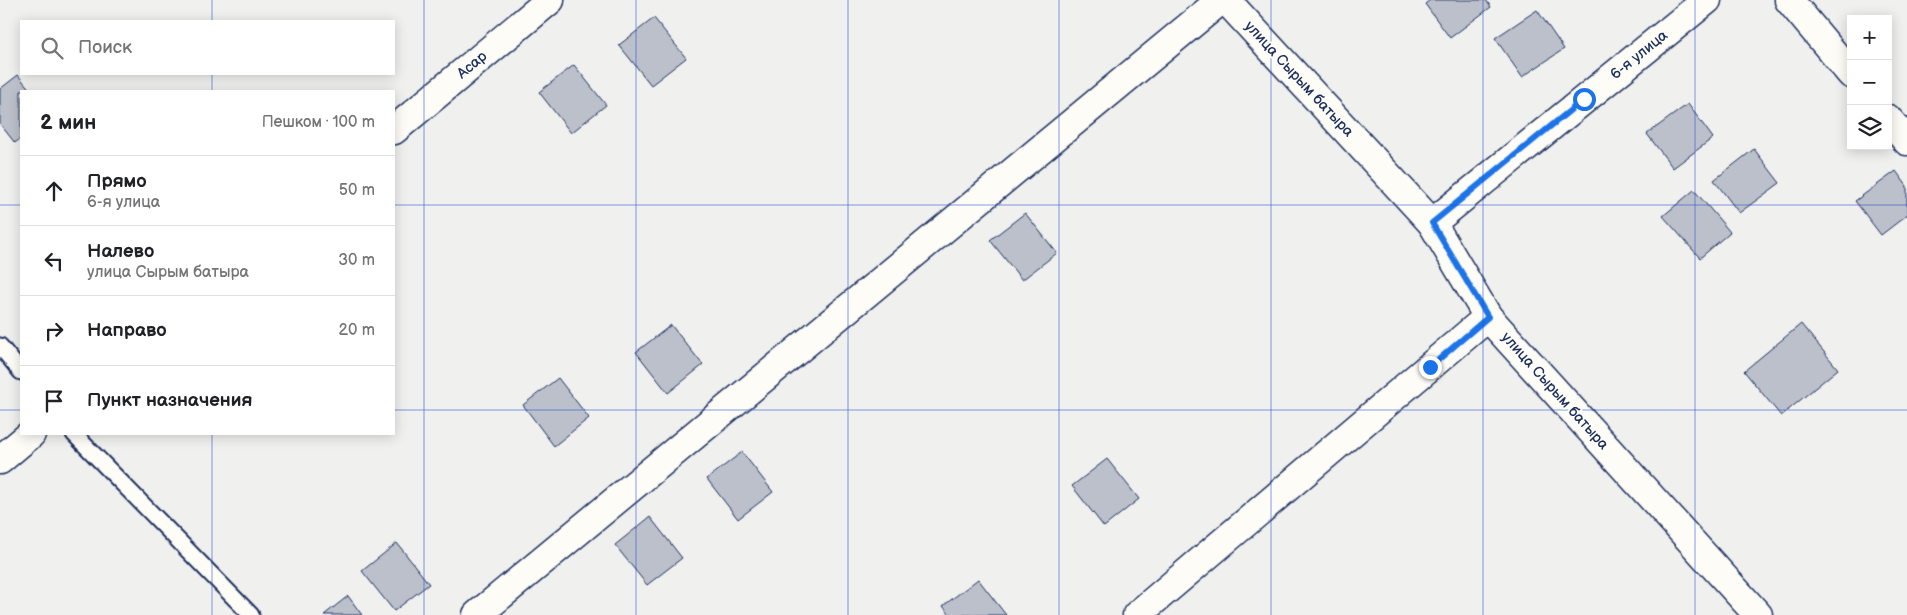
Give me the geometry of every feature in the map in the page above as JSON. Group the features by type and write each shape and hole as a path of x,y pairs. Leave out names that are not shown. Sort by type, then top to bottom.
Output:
{"street":[{"name":"Асар","path":"395,129 550,0"},
{"path":"478,615 1221,0"},
{"name":"улица Сырым батыра","path":"1226,0 1432,223 1488,317 1750,612"},
{"name":"6-я улица","path":"1432,223 1706,0"},
{"path":"1789,0 1847,69"},
{"path":"1892,124 1907,141"},
{"path":"1138,615 1488,317"},
{"path":"0,460 30,435"}],"lane":[{"path":"0,346 20,371"},
{"path":"75,435 251,615"}],"building":[{"path":"1430,0 1486,0 1491,7 1450,38 1425,4"},
{"path":"1537,10 1564,49 1522,77 1495,38"},
{"path":"654,18 686,58 651,85 619,45"},
{"path":"574,65 606,105 571,133 539,92"},
{"path":"18,75 30,90 20,90 20,139 15,143 0,124 0,89"},
{"path":"1688,104 1713,138 1673,168 1647,134"},
{"path":"1754,149 1780,183 1739,213 1714,180"},
{"path":"1896,171 1907,186 1907,215 1881,235 1855,201"},
{"path":"1694,190 1730,232 1700,258 1663,216"},
{"path":"1025,213 1057,253 1022,280 990,240"},
{"path":"1801,324 1838,369 1781,416 1744,371"},
{"path":"671,325 703,365 668,393 636,352"},
{"path":"558,378 589,418 554,446 523,405"},
{"path":"742,452 773,492 738,519 707,479"},
{"path":"1107,459 1139,499 1104,527 1072,486"},
{"path":"650,517 682,558 647,585 615,545"},
{"path":"397,543 429,584 394,611 362,571"},
{"path":"978,579 1006,615 950,615 943,606"},
{"path":"348,596 362,615 324,615"}],"route":[{"path":"1430,367 1488,317 1432,223 1584,99"}]}
